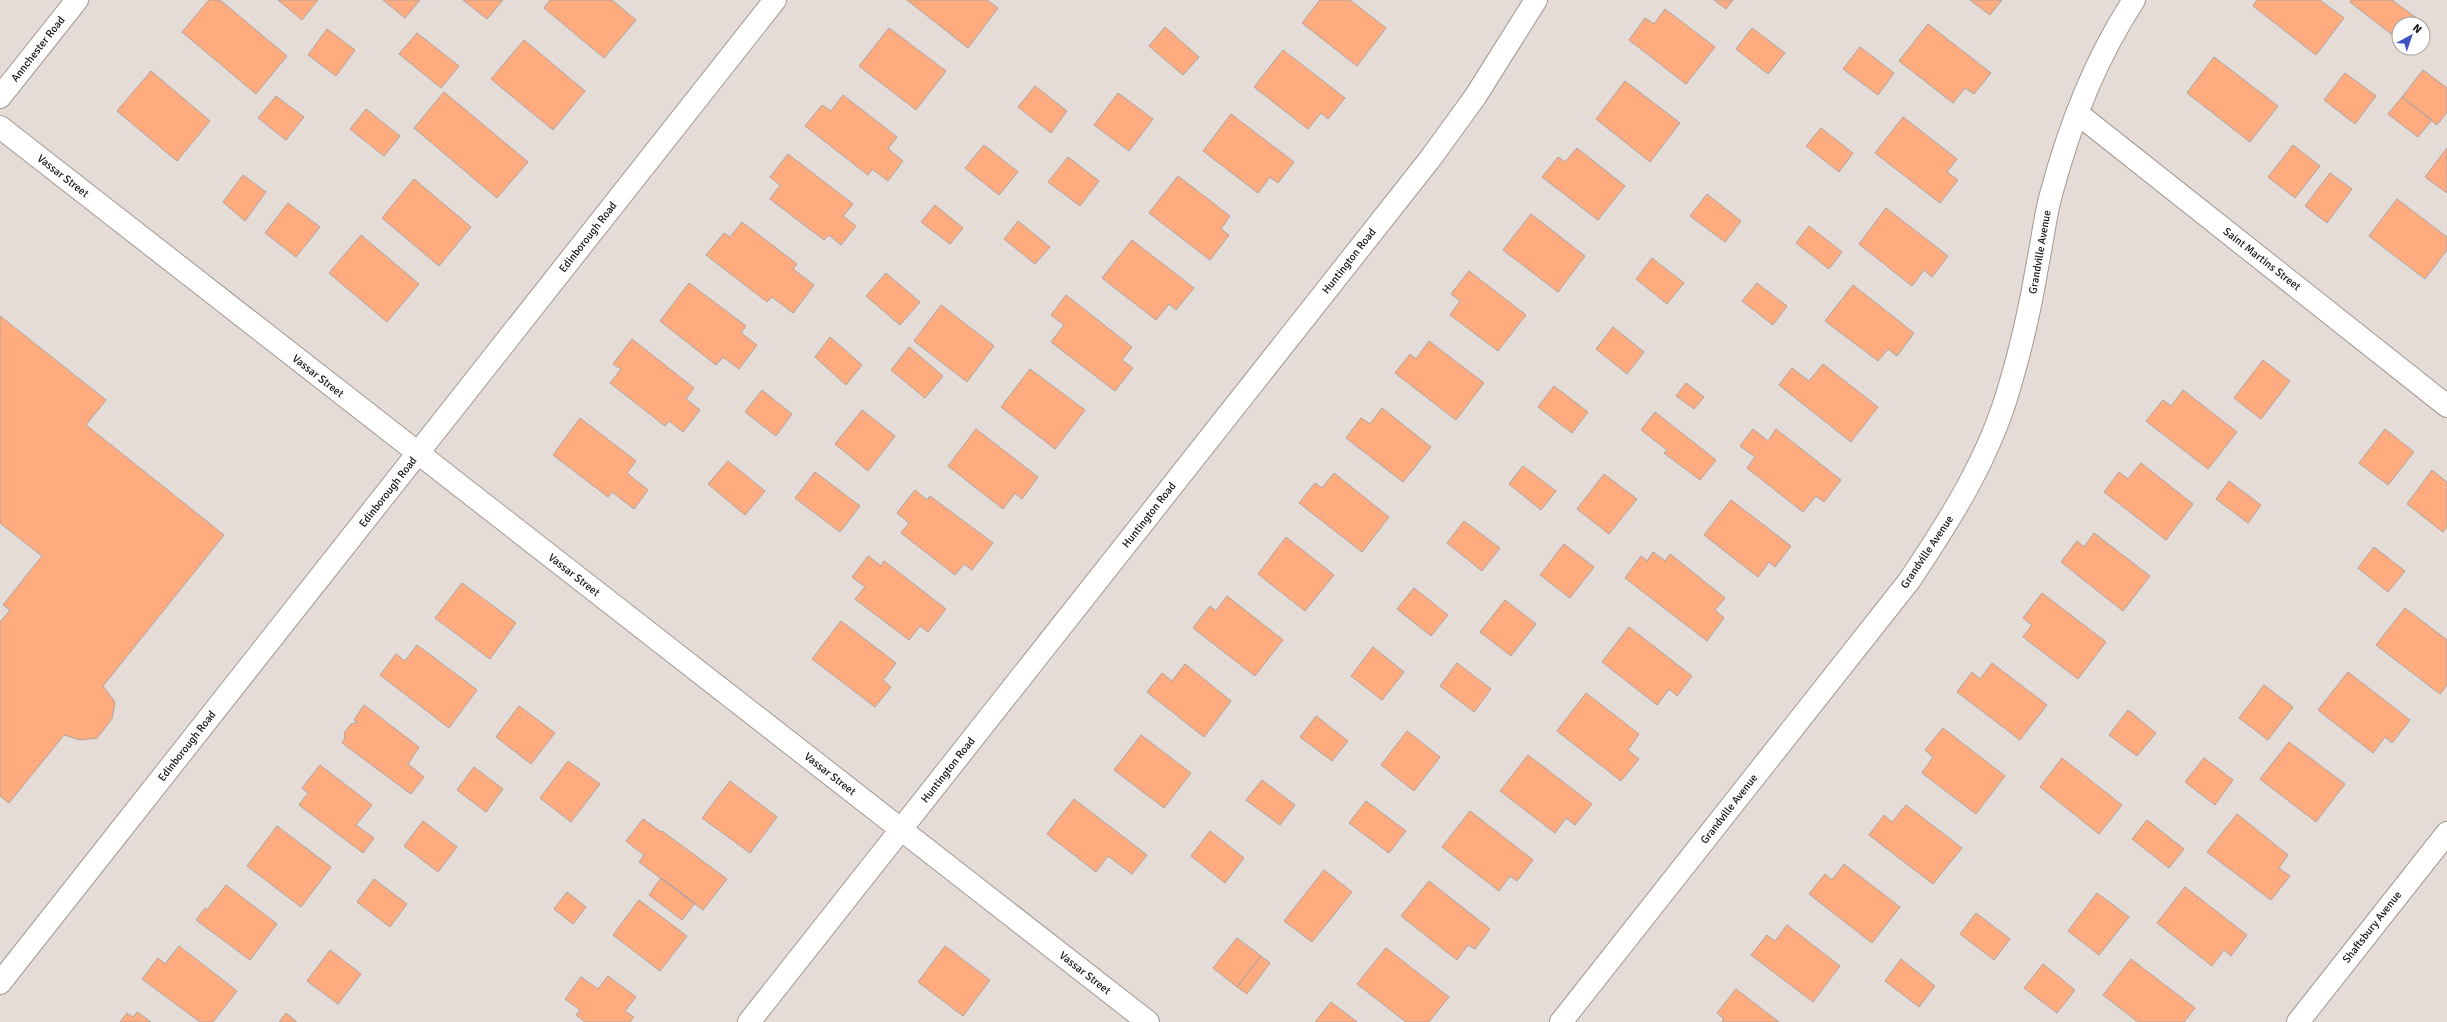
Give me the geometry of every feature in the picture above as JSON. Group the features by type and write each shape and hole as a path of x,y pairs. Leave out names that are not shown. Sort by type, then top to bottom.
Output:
{"street":[{"name":"Annchester Road","path":"0,97 76,0"},
{"name":"Edinborough Road","path":"0,983 776,0"},
{"name":"Huntington Road","path":"749,1022 1430,159 1475,98 1536,0"},
{"name":"Grandville Avenue","path":"1561,1022 1909,581 1950,520 1984,456 2010,387 2028,320 2051,192 2077,113 2100,59 2134,0"},
{"name":"Saint Martins Street","path":"2077,113 2447,406"},
{"name":"Vassar Street","path":"0,127 1148,1022"},
{"name":"Shaftsbury Avenue","path":"2298,1022 2447,833"}],"building":[{"path":"209,0 220,0 287,56 256,94 182,32"},
{"path":"278,0 318,0 302,20"},
{"path":"383,0 420,0 405,18"},
{"path":"463,0 503,0 487,19"},
{"path":"550,0 612,0 636,20 604,58 544,8"},
{"path":"907,0 987,0 998,8 968,48"},
{"path":"1320,0 1350,0 1386,28 1357,66 1302,23"},
{"path":"1714,0 1733,0 1726,9"},
{"path":"1970,0 2002,0 1990,15"},
{"path":"2257,0 2320,0 2344,18 2316,55 2253,6"},
{"path":"2351,0 2392,0 2414,16 2391,16 2391,34 2350,2"},
{"path":"1665,9 1715,47 1686,84 1629,40 1645,18 1654,24"},
{"path":"1928,24 1991,73 1974,94 1965,88 1953,103 1899,61"},
{"path":"1165,27 1199,57 1183,75 1149,46"},
{"path":"889,28 946,71 916,110 859,66"},
{"path":"1752,28 1785,53 1768,74 1736,49"},
{"path":"327,29 355,50 336,76 308,55"},
{"path":"417,33 459,66 441,88 399,54"},
{"path":"524,40 585,91 553,130 491,79"},
{"path":"1860,47 1894,73 1878,95 1843,69"},
{"path":"1283,50 1345,98 1328,119 1321,113 1308,129 1254,87"},
{"path":"2214,57 2278,106 2250,142 2187,93"},
{"path":"2423,70 2447,88 2447,112 2437,125 2402,97"},
{"path":"151,71 210,121 177,161 117,111"},
{"path":"2345,73 2376,96 2355,124 2324,100"},
{"path":"1625,81 1680,123 1650,162 1596,119"},
{"path":"1035,86 1067,111 1051,133 1018,107"},
{"path":"444,92 528,162 497,198 414,128"},
{"path":"1118,93 1153,119 1129,151 1094,125"},
{"path":"843,95 897,137 888,149 903,161 888,181 872,169 868,175 805,126 822,105 831,111"},
{"path":"276,96 304,117 286,140 258,118"},
{"path":"2402,97 2432,120 2418,137 2388,114"},
{"path":"366,109 400,136 384,156 350,129"},
{"path":"1231,114 1294,162 1278,183 1270,177 1258,193 1203,151"},
{"path":"1903,117 1957,159 1947,172 1958,180 1940,203 1875,153"},
{"path":"1821,128 1853,153 1839,172 1806,146"},
{"path":"984,145 1018,172 999,195 965,168"},
{"path":"2293,145 2320,166 2295,198 2268,177"},
{"path":"1577,148 1625,186 1598,220 1542,177 1558,157 1565,162"},
{"path":"2447,148 2447,193 2425,177"},
{"path":"788,154 853,204 843,216 856,226 841,245 829,235 824,240 770,199 780,185 770,177"},
{"path":"1068,157 1099,181 1080,206 1048,182"},
{"path":"2330,173 2352,189 2327,223 2305,206"},
{"path":"243,175 266,192 245,221 223,202"},
{"path":"1178,176 1230,216 1221,229 1229,235 1210,260 1149,213"},
{"path":"414,179 471,227 439,266 382,218"},
{"path":"1707,194 1741,221 1725,242 1690,216"},
{"path":"2397,199 2447,237 2447,250 2425,279 2369,236"},
{"path":"288,203 320,227 296,257 265,233"},
{"path":"935,205 963,228 950,244 921,222"},
{"path":"1886,208 1948,256 1932,277 1924,270 1912,286 1859,244"},
{"path":"1531,214 1585,256 1558,292 1503,250"},
{"path":"1018,221 1050,247 1035,264 1004,239"},
{"path":"742,222 797,264 793,269 814,285 793,313 772,297 767,302 706,255 724,233 730,237"},
{"path":"1809,226 1842,252 1829,269 1796,243"},
{"path":"361,235 419,284 387,322 329,273"},
{"path":"1132,240 1194,288 1176,310 1169,304 1156,320 1102,278"},
{"path":"1652,258 1684,283 1667,304 1636,279"},
{"path":"1469,271 1526,315 1498,351 1450,315 1460,301 1451,294"},
{"path":"886,273 920,302 900,325 866,296"},
{"path":"689,283 746,326 741,333 757,345 739,369 723,357 716,365 660,321"},
{"path":"1757,283 1787,306 1773,325 1742,301"},
{"path":"1853,285 1914,333 1897,356 1888,349 1878,361 1825,321"},
{"path":"1066,295 1132,347 1122,360 1133,368 1115,391 1051,342 1064,325 1051,315"},
{"path":"941,305 994,346 967,382 914,341"},
{"path":"0,316 106,400 86,425 224,535 103,686 115,702 112,719 97,738 80,740 64,735 9,803 0,796 0,622 10,610 3,605 42,556 0,523"},
{"path":"1613,327 1644,352 1627,374 1596,349"},
{"path":"830,337 862,365 846,385 815,357"},
{"path":"632,339 694,388 686,399 700,410 683,432 669,421 665,426 610,383 621,369 613,364"},
{"path":"1429,341 1484,383 1456,420 1395,373 1410,354 1416,359"},
{"path":"909,347 943,376 925,398 891,370"},
{"path":"2263,360 2290,381 2261,419 2234,398"},
{"path":"1823,364 1878,407 1851,442 1779,385 1792,368 1809,381"},
{"path":"1030,369 1085,410 1055,449 1001,407"},
{"path":"1686,383 1704,397 1694,409 1676,396"},
{"path":"1554,386 1588,412 1572,433 1538,407"},
{"path":"762,390 792,414 776,436 745,412"},
{"path":"2183,390 2237,432 2208,469 2146,421 2163,400 2171,406"},
{"path":"1382,408 1431,447 1403,482 1346,438 1361,418 1370,424"},
{"path":"862,410 895,436 868,471 835,444"},
{"path":"1655,412 1716,460 1700,480 1664,453 1667,450 1641,430"},
{"path":"580,418 636,461 627,473 648,490 634,509 612,492 608,497 553,455"},
{"path":"976,429 1038,477 1022,499 1015,493 1003,509 948,466"},
{"path":"1753,429 1768,441 1776,429 1841,480 1824,502 1816,496 1803,512 1747,468 1755,457 1740,446"},
{"path":"2385,429 2414,452 2388,485 2359,463"},
{"path":"728,461 765,491 745,515 708,484"},
{"path":"2141,463 2193,504 2166,540 2104,492 2119,472 2128,479"},
{"path":"1523,466 1556,491 1541,510 1509,484"},
{"path":"2432,470 2447,482 2447,527 2443,532 2407,504"},
{"path":"815,472 860,506 840,532 795,498"},
{"path":"1334,473 1389,517 1362,552 1299,503 1315,483 1322,488"},
{"path":"1604,474 1637,499 1609,534 1577,509"},
{"path":"2229,481 2261,505 2248,523 2216,499"},
{"path":"915,490 927,500 930,496 993,543 972,570 964,564 955,575 901,533 909,523 897,513"},
{"path":"1731,500 1791,546 1775,567 1769,562 1758,577 1704,535"},
{"path":"1464,521 1500,548 1482,571 1447,543"},
{"path":"2094,533 2150,576 2123,611 2061,562 2077,541 2084,547"},
{"path":"1286,537 1334,575 1305,611 1258,574"},
{"path":"1564,544 1594,567 1570,598 1540,575"},
{"path":"2374,547 2405,571 2388,592 2358,568"},
{"path":"1653,552 1665,561 1670,554 1725,598 1715,610 1724,618 1707,641 1625,578 1641,556 1647,561"},
{"path":"868,556 881,566 884,561 946,609 928,632 920,626 909,640 855,599 865,587 852,577"},
{"path":"462,583 516,623 490,659 435,618"},
{"path":"1414,588 1448,615 1431,636 1397,609"},
{"path":"2042,593 2106,642 2078,679 2023,637 2032,625 2023,618"},
{"path":"1227,596 1283,640 1255,676 1193,628 1210,606 1216,611"},
{"path":"1505,600 1536,624 1511,656 1480,632"},
{"path":"2405,608 2447,640 2447,685 2440,694 2376,645"},
{"path":"841,621 896,663 883,680 891,687 875,707 812,659"},
{"path":"1629,627 1692,676 1677,696 1669,689 1657,705 1602,662"},
{"path":"417,645 477,690 449,728 380,675 396,654 405,661"},
{"path":"1373,647 1404,672 1382,700 1351,676"},
{"path":"1457,663 1491,689 1474,712 1440,686"},
{"path":"1992,663 2047,705 2020,740 1957,692 1972,672 1980,679"},
{"path":"1185,664 1231,701 1204,737 1147,692 1162,673 1172,681"},
{"path":"2348,672 2410,720 2392,743 2385,737 2373,753 2318,710"},
{"path":"2264,685 2293,707 2268,740 2239,718"},
{"path":"1586,693 1639,734 1628,750 1639,759 1621,781 1557,731"},
{"path":"364,705 419,747 408,764 424,777 411,794 342,743 345,738 344,733 351,724 357,722 354,720"},
{"path":"519,706 555,733 531,764 496,737"},
{"path":"2128,710 2156,733 2137,756 2109,735"},
{"path":"1316,716 1348,741 1332,761 1300,737"},
{"path":"1943,728 2005,776 1976,814 1922,773 1933,757 1925,750"},
{"path":"1407,731 1440,757 1414,791 1381,765"},
{"path":"1141,735 1191,773 1164,808 1114,770"},
{"path":"2289,742 2345,784 2316,822 2260,779"},
{"path":"1528,755 1592,804 1575,825 1566,818 1555,833 1500,791"},
{"path":"2062,758 2122,805 2099,834 2040,787"},
{"path":"2204,758 2233,780 2215,805 2185,782"},
{"path":"568,761 600,784 571,822 540,798"},
{"path":"320,765 372,805 356,825 374,838 363,853 299,805 308,793 302,788"},
{"path":"474,767 503,789 486,812 457,790"},
{"path":"1262,780 1295,805 1280,825 1246,800"},
{"path":"730,781 777,817 750,853 702,818"},
{"path":"1074,799 1147,855 1132,874 1108,856 1096,872 1047,834"},
{"path":"1366,801 1406,831 1389,853 1349,823"},
{"path":"1906,805 1962,848 1933,884 1869,835 1884,815 1892,822"},
{"path":"1470,811 1533,860 1517,881 1510,876 1499,891 1442,847"},
{"path":"2237,814 2288,855 2279,868 2290,876 2271,900 2207,852"},
{"path":"643,819 661,832 662,831 727,879 703,910 639,862 644,855 626,841"},
{"path":"2147,820 2184,849 2169,868 2132,839"},
{"path":"423,821 457,847 438,872 404,846"},
{"path":"277,826 331,867 301,907 247,866"},
{"path":"1210,831 1244,858 1225,883 1191,856"},
{"path":"1844,864 1900,907 1872,943 1809,894 1825,874 1832,880"},
{"path":"1324,870 1352,892 1312,942 1284,921"},
{"path":"661,878 695,903 682,920 649,895"},
{"path":"374,879 407,904 390,927 357,902"},
{"path":"1429,881 1490,929 1475,949 1468,945 1457,960 1401,916"},
{"path":"226,885 277,924 250,960 196,920 205,908 207,910"},
{"path":"2185,887 2247,935 2231,956 2224,950 2212,966 2157,923"},
{"path":"567,892 586,907 573,924 554,909"},
{"path":"2097,893 2129,917 2099,955 2068,931"},
{"path":"639,900 687,936 660,971 613,935"},
{"path":"1976,913 2010,939 1994,960 1960,934"},
{"path":"1787,925 1840,966 1813,1002 1751,955 1767,935 1775,941"},
{"path":"1237,938 1261,956 1237,987 1213,968"},
{"path":"179,946 237,991 213,1022 200,1022 142,979 158,958 165,964"},
{"path":"945,946 990,980 963,1016 918,982"},
{"path":"1386,948 1449,997 1429,1022 1406,1022 1357,984"},
{"path":"330,950 361,974 338,1004 307,981"},
{"path":"1261,956 1270,963 1247,994 1237,987"},
{"path":"1901,959 1935,986 1919,1007 1885,981"},
{"path":"2131,959 2195,1008 2184,1022 2138,1022 2103,995"},
{"path":"2043,964 2075,990 2057,1013 2024,988"},
{"path":"608,976 636,997 625,1011 634,1017 630,1022 585,1022 576,1015 580,1010 565,999 581,977 598,989"},
{"path":"1736,989 1779,1022 1722,1022 1724,1019 1717,1013"},
{"path":"1331,1002 1357,1022 1315,1022"},
{"path":"137,1012 151,1022 120,1022 127,1013 133,1017"},
{"path":"286,1013 297,1022 279,1022"}]}
